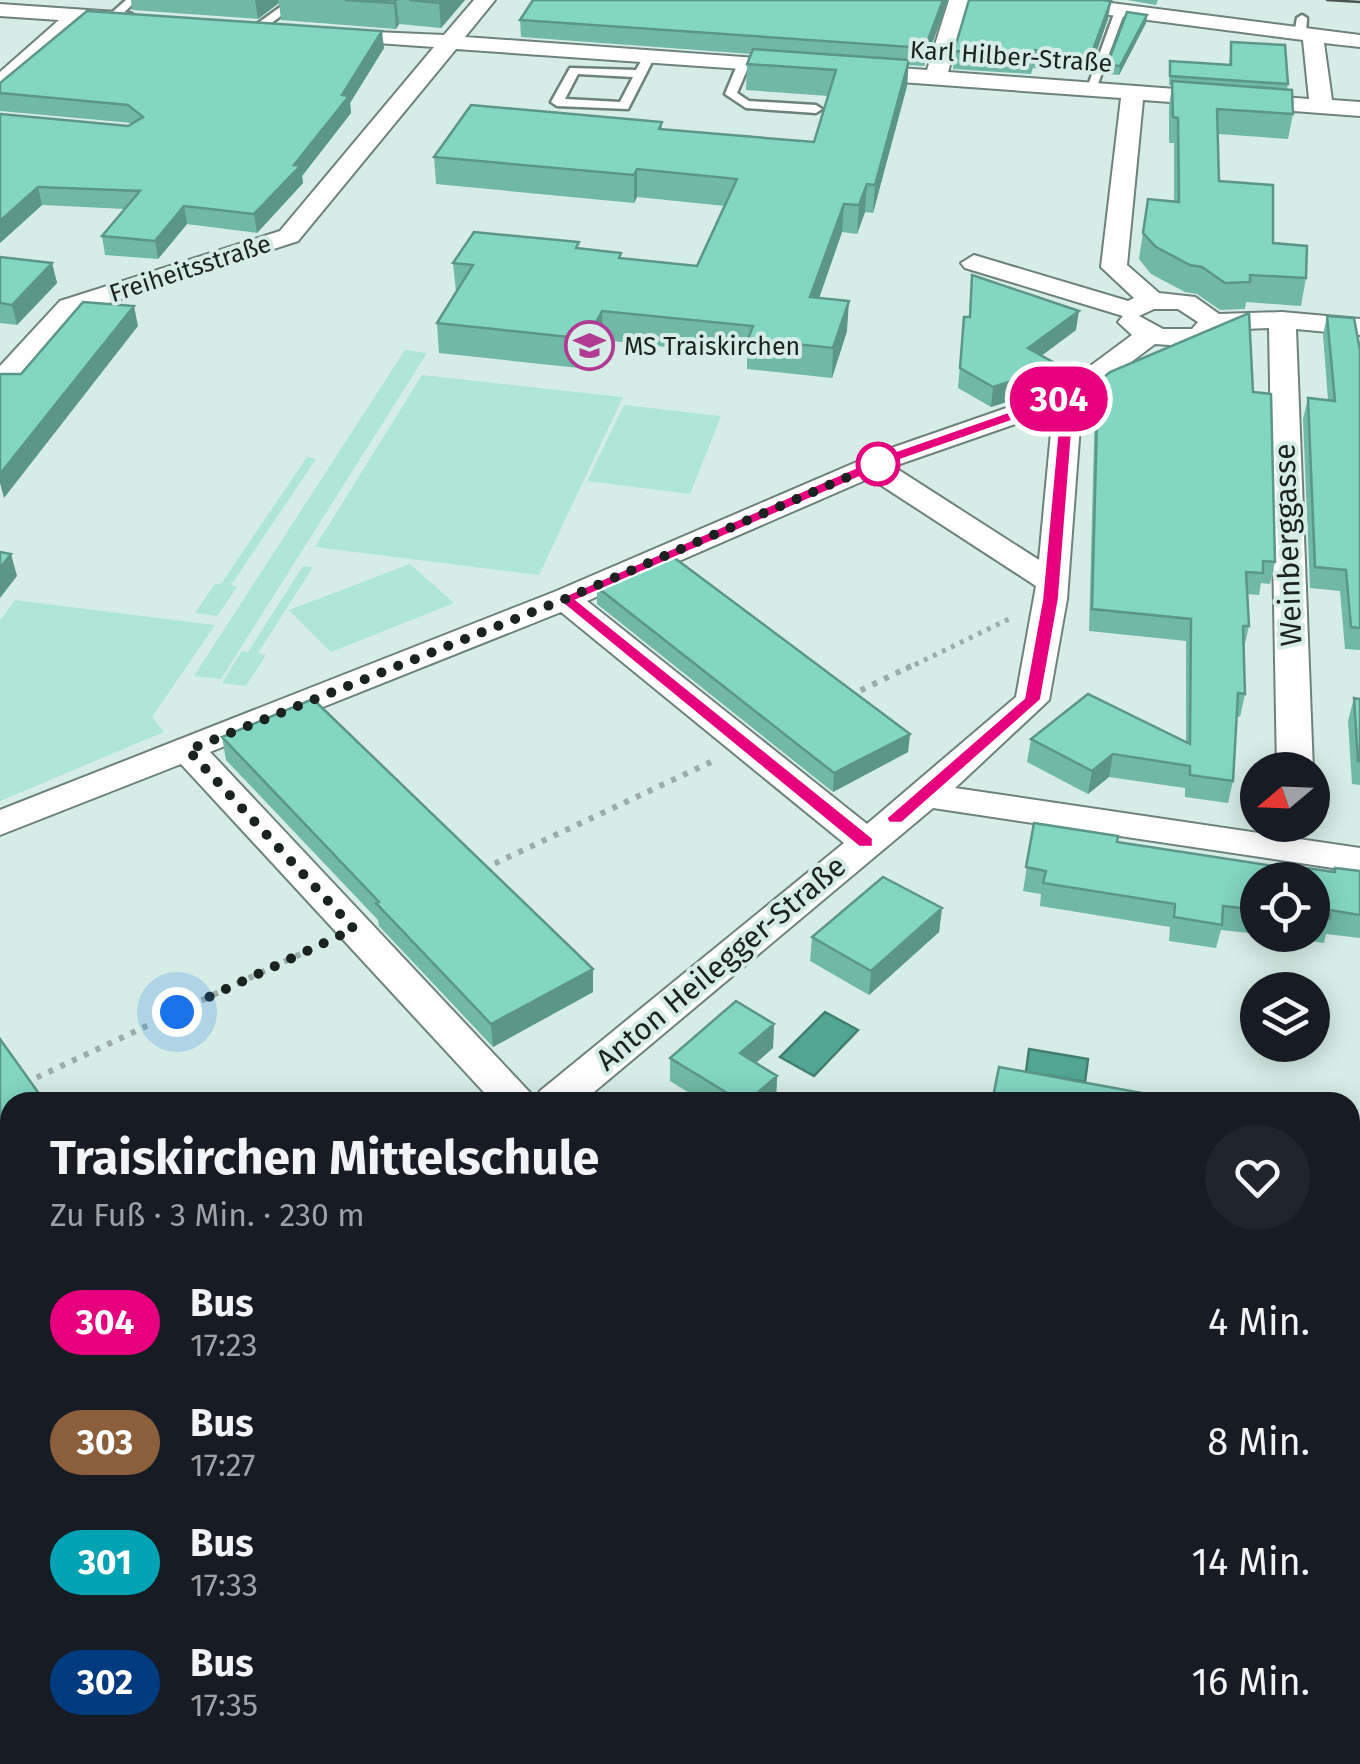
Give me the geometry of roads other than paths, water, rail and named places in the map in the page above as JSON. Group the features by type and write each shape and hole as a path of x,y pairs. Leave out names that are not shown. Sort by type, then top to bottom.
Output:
{"street":[{"name":"Freiheitsstraße","path":"0,383 69,306 289,236 485,0"},
{"path":"936,78 958,0"},
{"path":"1040,0 1305,29 1360,40"},
{"path":"0,10 149,20"},
{"path":"0,83 77,15"},
{"name":"Karl Hilber-Straße","path":"249,28 451,43 644,66 744,63 1360,108"},
{"path":"1305,29 1321,105"},
{"path":"1134,92 1114,267 1142,305"},
{"path":"974,263 1142,305 1191,305 1211,322 1282,320 1360,327"},
{"path":"1142,305 1130,320 1150,334 1192,337 1203,334 1211,322"},
{"name":"Weinberggasse","path":"1282,320 1294,752"},
{"path":"0,824 565,599 872,466 1068,396 1150,334"},
{"name":"Anton Heilegger-Straße","path":"568,1092 926,795 1032,700 1051,590 1068,396"},
{"path":"872,466 1051,590"},
{"path":"565,599 866,842"},
{"path":"188,750 508,1092"},
{"path":"926,795 1240,831"},
{"path":"1308,842 1360,860"}],"lane":[{"path":"112,18 132,0"},
{"path":"249,28 297,0"},
{"path":"1090,89 1120,10"},
{"path":"744,63 732,94 746,104 816,109"},
{"path":"644,66 624,106 556,102 574,70 644,66"}],"tram line":[{"path":"1327,0 1360,2"}],"place":[{"name":"MS Traiskirchen","path":"589,346"}]}
